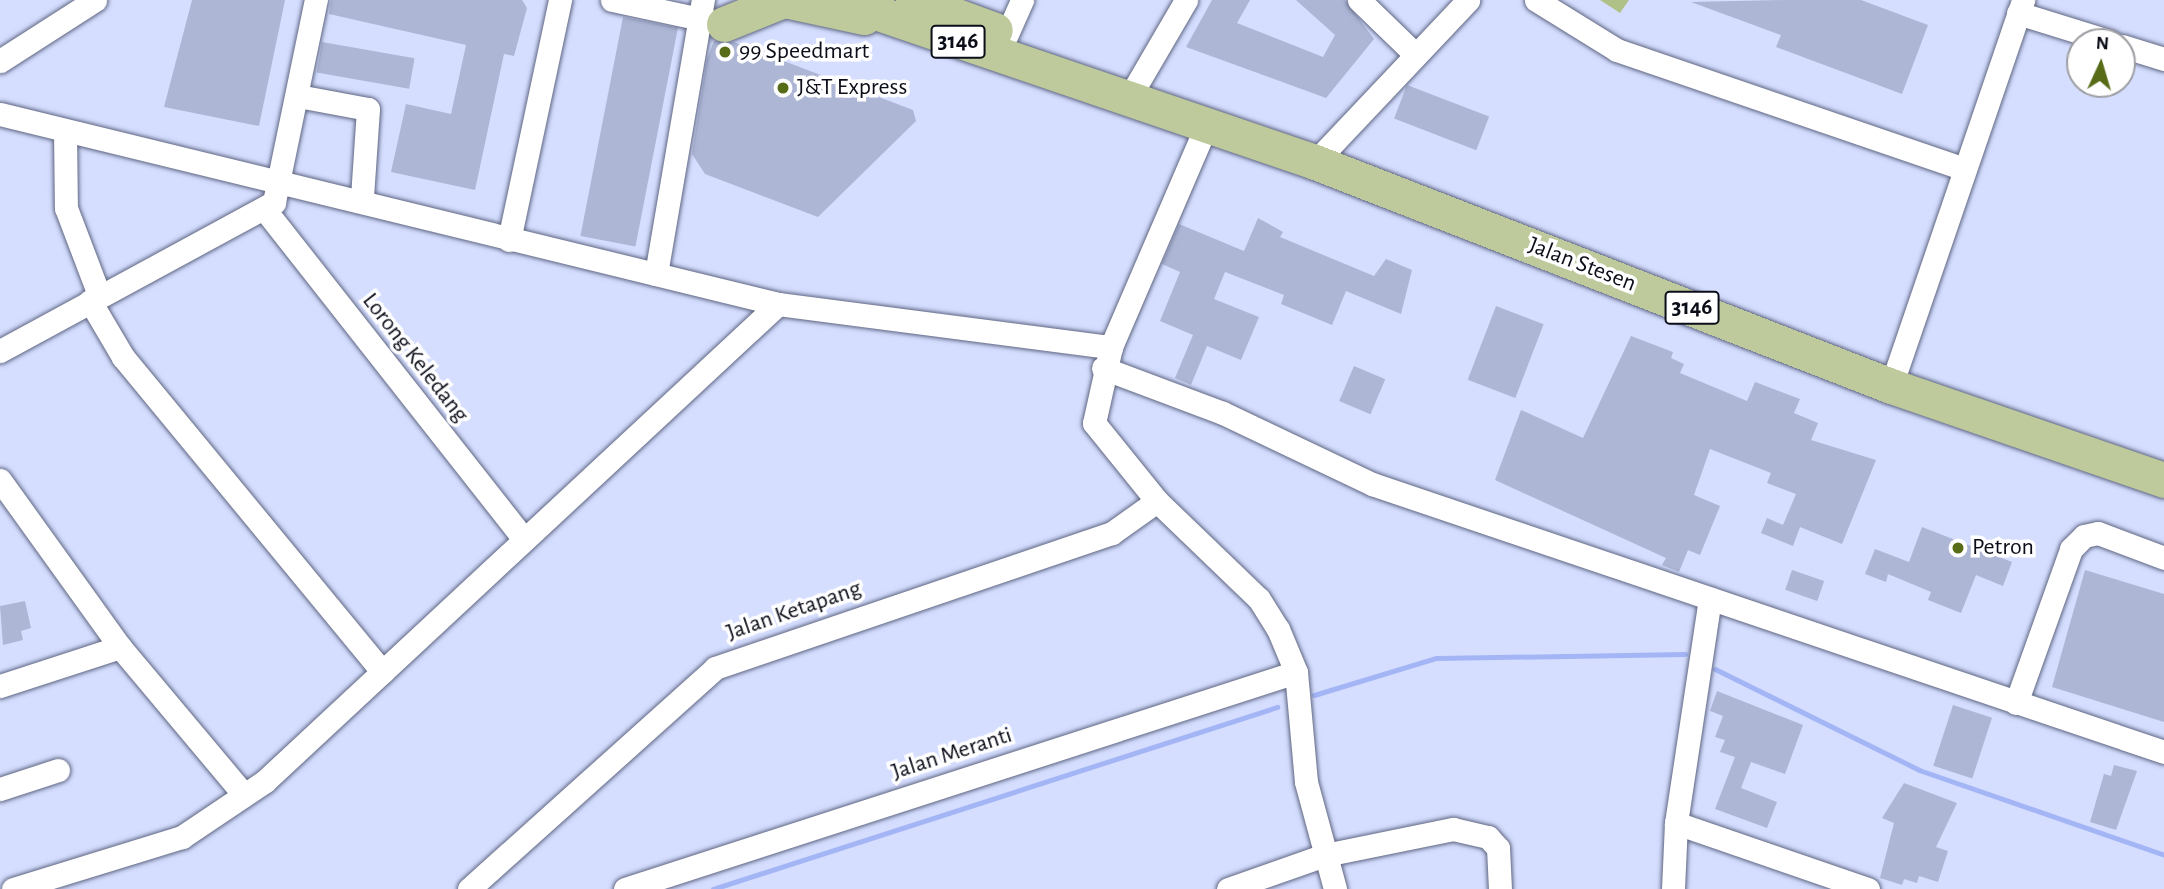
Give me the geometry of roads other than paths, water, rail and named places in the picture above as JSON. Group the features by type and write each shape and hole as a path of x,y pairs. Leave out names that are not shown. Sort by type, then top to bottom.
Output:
{"main road":[{"name":"3146","path":"840,0 932,33 1079,77"},
{"name":"3146","path":"913,0 1043,47 1079,77"},
{"path":"711,16 783,1 932,33"},
{"name":"Jalan Stesen","path":"1079,77 1315,162 1891,386 2164,480"}],"street":[{"path":"0,61 95,0"},
{"path":"0,351 95,298 265,210 282,180 316,0"},
{"path":"509,240 560,0"},
{"path":"612,0 711,16 656,274"},
{"path":"1007,34 1021,0"},
{"path":"1130,96 1186,0"},
{"path":"1359,0 1415,54"},
{"path":"1315,162 1348,134 1415,54 1468,0"},
{"path":"1536,0 1617,50 1964,169"},
{"path":"1891,386 2021,6 2076,28"},
{"path":"2136,50 2164,59"},
{"path":"298,96 368,109 362,198"},
{"path":"0,114 362,198 509,240 778,304 1107,358 1372,484 2164,752"},
{"path":"1207,124 1107,358 1094,423 1157,501 1259,599 1296,672 1306,782 1335,889"},
{"path":"65,131 66,208 95,298 123,357 383,672"},
{"name":"Lorong Keledang","path":"265,210 524,539"},
{"path":"13,889 182,837 244,795 383,672 778,304"},
{"path":"0,480 120,647 244,795"},
{"name":"Jalan Ketapang","path":"469,889 715,668 1112,533 1157,501"},
{"path":"2016,703 2071,549 2084,536 2098,533 2164,558"},
{"path":"1672,889 1676,823 1710,599"},
{"path":"0,686 120,647"},
{"name":"Jalan Meranti","path":"625,889 1296,672"},
{"path":"0,789 58,770"},
{"path":"1676,823 1868,889"},
{"path":"1228,889 1325,855 1471,830 1498,848 1500,889"}],"waterway":[{"path":"1314,695 1436,658 1685,654"},
{"path":"1715,669 1919,770 2164,855"},
{"path":"713,889 1277,707"}],"place":[{"name":"99 Speedmart","path":"725,52"},
{"name":"J&T Express","path":"783,88"},
{"name":"Petron","path":"1958,548"}]}
